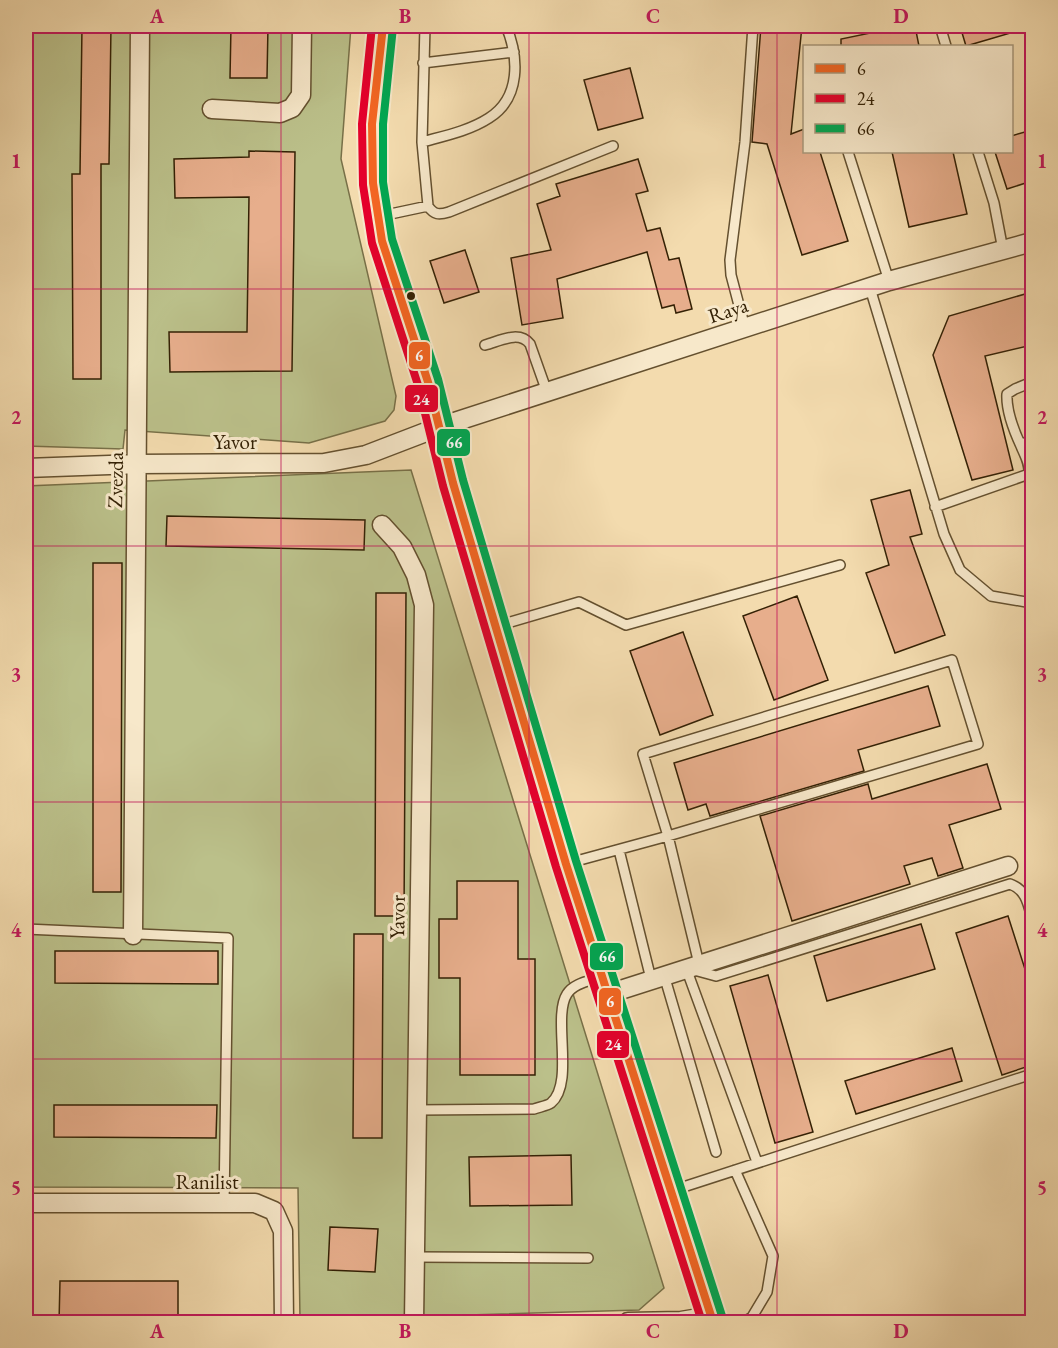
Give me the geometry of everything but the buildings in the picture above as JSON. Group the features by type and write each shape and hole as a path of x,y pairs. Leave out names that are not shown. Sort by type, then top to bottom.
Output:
{"main road":[{"path":"382,26 372,124 373,183 382,241 428,382 453,483 566,864 712,1319"}],"street":[{"name":"Zvezda","path":"133,935 140,26"},
{"path":"212,109 280,113 292,108 301,95 302,26"},
{"name":"Raya","path":"439,427 889,281 1032,242"},
{"name":"Yavor","path":"26,468 137,464 324,463 366,455 439,427"},
{"name":"Yavor","path":"382,525 402,547 416,575 424,605 414,1323"},
{"path":"605,986 658,977 1008,866"},
{"name":"Ranilist","path":"26,1203 255,1203 274,1211 283,1231 284,1323"},
{"path":"628,1323 712,1319"}],"lane":[{"path":"425,26 422,142 428,206 432,212 440,214 449,212 613,146"},
{"path":"422,142 469,128 490,118 511,95 516,72 514,52 506,26"},
{"path":"745,328 731,275 730,260 745,142 753,26"},
{"path":"939,26 946,45"},
{"path":"423,63 514,52"},
{"path":"848,153 889,281"},
{"path":"978,153 994,203 1004,250"},
{"path":"378,217 428,206"},
{"path":"870,288 935,507 960,570 992,596 1032,603"},
{"path":"485,345 519,336 525,337 530,344 547,392"},
{"path":"935,507 1029,474 1030,465 1006,403 1007,394 1032,382"},
{"path":"1020,444 1032,441"},
{"path":"495,627 579,602 626,625 840,565"},
{"path":"566,864 668,836 978,744 952,660 643,753 668,836 693,966 757,1162"},
{"path":"619,850 716,1152"},
{"path":"693,966 716,976 1010,884 1018,887 1025,895 1032,918"},
{"path":"26,929 228,938 224,1204"},
{"path":"417,1110 534,1109 551,1103 561,1088 563,1008 567,994 579,984 605,986"},
{"path":"671,1191 1032,1074"},
{"path":"735,1170 773,1256 767,1292 752,1317 744,1323"},
{"path":"415,1257 588,1258"}],"green space":[{"path":"26,26 351,26 341,159 396,396 394,410 385,421 309,443 125,430 123,449 26,446"},
{"path":"411,470 664,1288 639,1310 300,1320 298,1188 26,1187 26,486"}],"transit line":[{"name":"24","path":"372,26 362,124 363,185 372,243 418,385 443,486 556,867 702,1322"},
{"name":"6","path":"383,26 372,124 373,183 382,241 428,382 453,483 566,864 713,1322"},
{"name":"66","path":"393,27 383,124 383,182 392,239 438,379 463,480 576,861 723,1319"}]}
